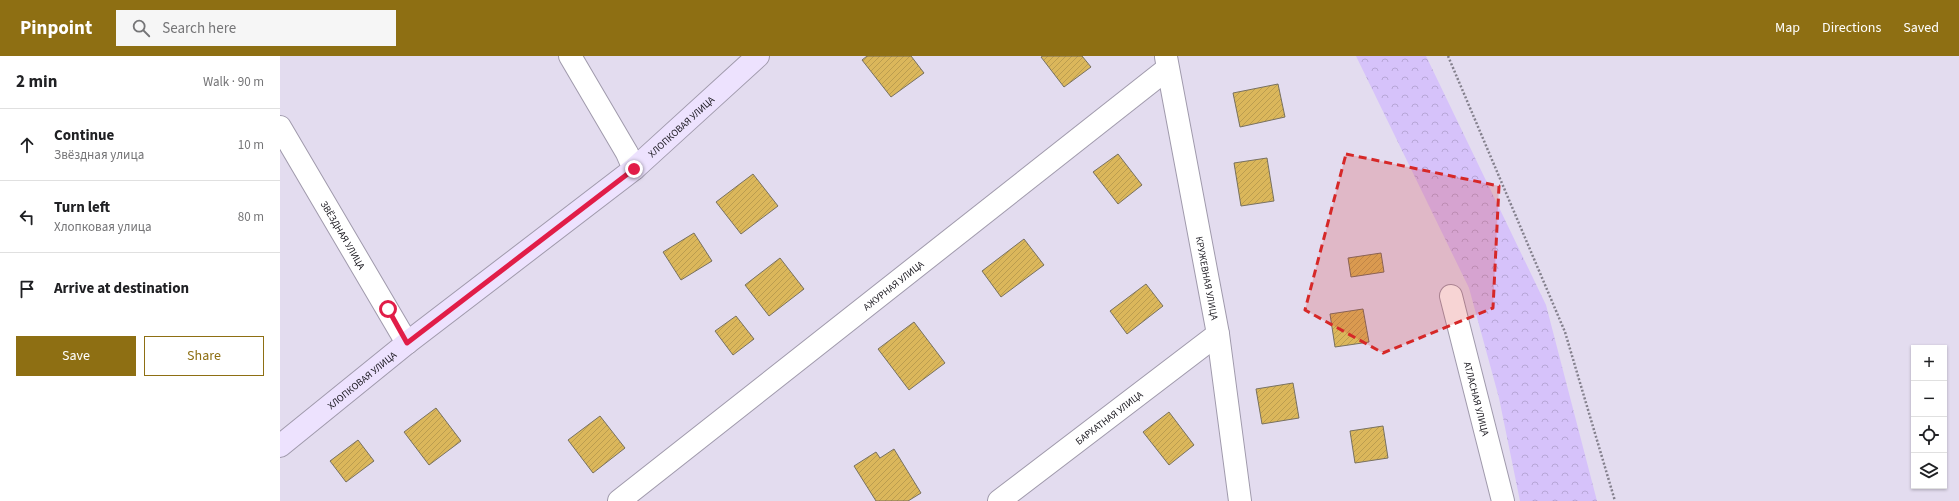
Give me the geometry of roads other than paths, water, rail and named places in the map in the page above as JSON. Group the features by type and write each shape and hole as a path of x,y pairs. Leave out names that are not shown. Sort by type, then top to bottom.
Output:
{"street":[{"path":"570,56 627,153 634,169"},
{"name":"ХЛОПКОВАЯ УЛИЦА","path":"280,446 407,343 634,169 758,56"},
{"name":"КРУЖЕВНАЯ УЛИЦА","path":"1167,62 1218,334 1240,501"},
{"name":"АЖУРНАЯ УЛИЦА","path":"619,501 1167,62"},
{"name":"ЗВЁЗДНАЯ УЛИЦА","path":"280,127 407,343"},
{"name":"АТЛАСНАЯ УЛИЦА","path":"1451,296 1503,501"},
{"name":"БАРХАТНАЯ УЛИЦА","path":"999,501 1218,334"}]}
